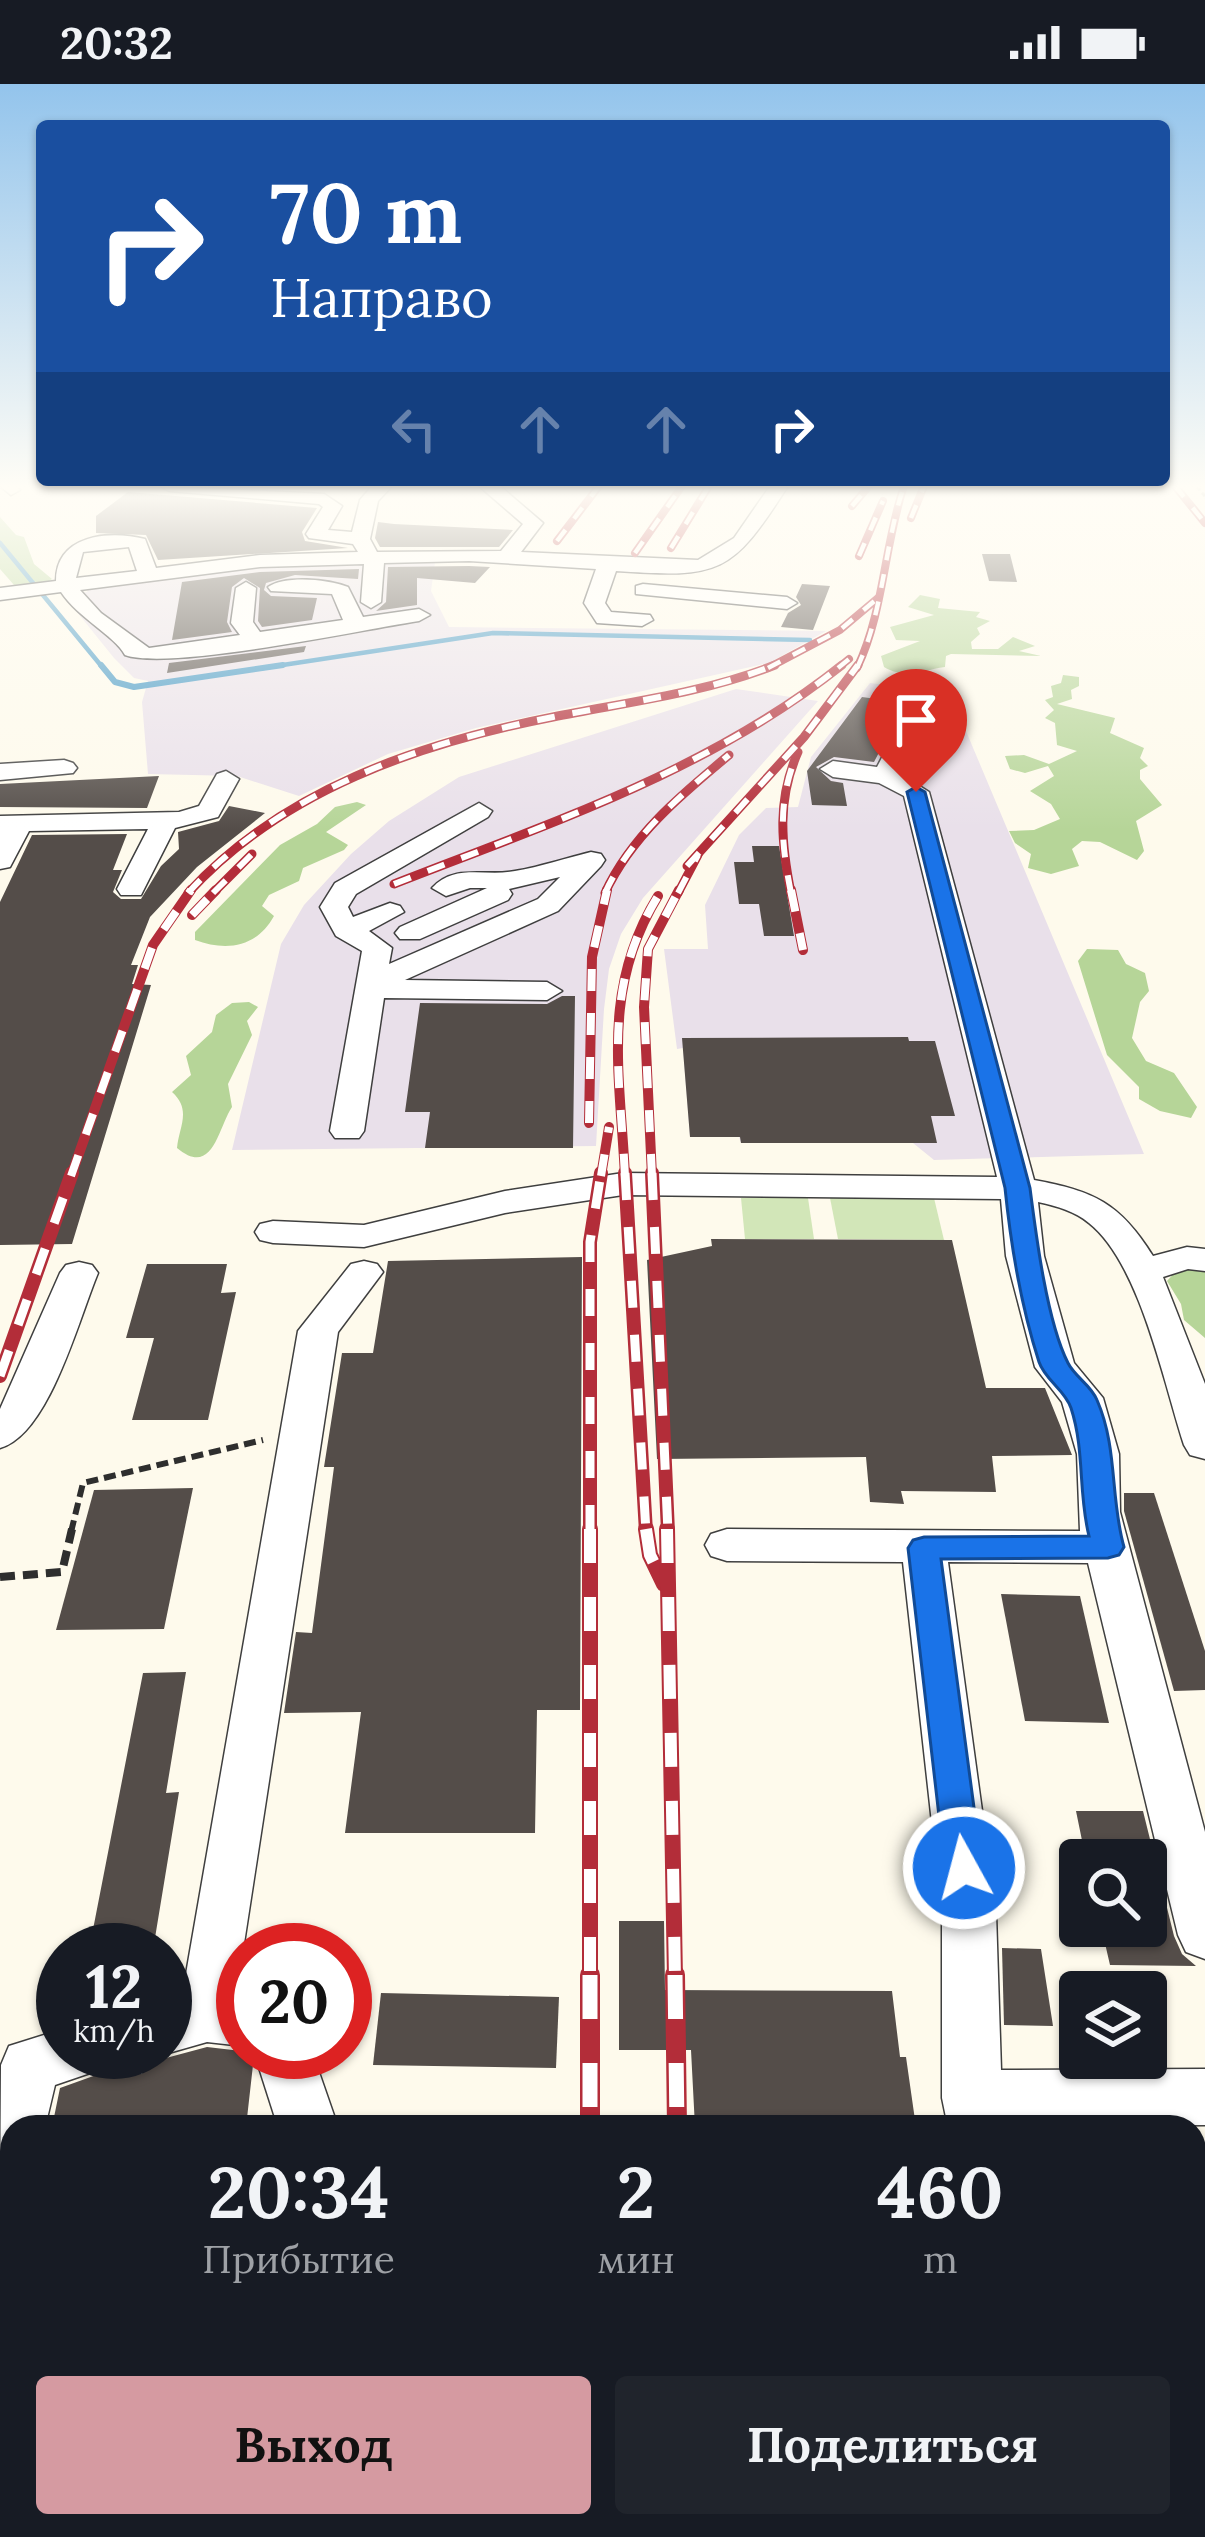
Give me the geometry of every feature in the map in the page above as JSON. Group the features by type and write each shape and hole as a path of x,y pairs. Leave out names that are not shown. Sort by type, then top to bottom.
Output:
{"street":[{"path":"68,600 113,636 128,640 242,623"},
{"path":"245,600 242,623 257,641"},
{"path":"343,600 358,625"},
{"path":"595,600 605,618 642,620"},
{"path":"759,600 787,603"},
{"path":"128,640 133,650 160,657 419,616"},
{"path":"885,776 926,696"},
{"path":"0,772 64,768"},
{"path":"833,769 885,776 916,792 1018,1188 1025,1256 1055,1367 1082,1398 1098,1454 1098,1512 1205,1935"},
{"path":"0,861 10,824 165,821 209,811 226,779"},
{"path":"347,1131 377,948 346,930 334,908 345,889 479,811"},
{"path":"130,889 165,821"},
{"path":"372,986 548,905 591,860 510,881 466,879 446,888"},
{"path":"346,930 400,922 502,892 510,881"},
{"path":"372,986 548,991"},
{"path":"273,1232 364,1237 505,1202 622,1184 1018,1188 1065,1195 1106,1217 1135,1252 1205,1444"},
{"path":"1141,1271 1187,1258 1205,1260"},
{"path":"205,2021 318,1331 364,1272"},
{"path":"0,1434 20,1413 79,1273"},
{"path":"728,1545 1108,1547"},
{"path":"924,1548 969,1913 975,2112 1205,2097"},
{"path":"21,2115 41,2079"},
{"path":"292,2079 304,2115"}],"path":[{"path":"0,1577 62,1572 83,1483 302,1430"}],"shaded area":[{"path":"68,600 436,600 449,627 826,631 769,663 476,728 388,754 299,796 237,776 148,774 142,702 148,681 134,678"},
{"path":"870,683 950,693 1144,1154 934,1160 913,1143 741,1143 739,1137 690,1137 683,1048 677,1049 664,949 708,949 705,905 739,835 766,808 798,807 811,757"},
{"path":"736,689 818,701 643,898 621,934 609,969 604,1009 596,1146 232,1150 281,944 304,905 351,854 389,821 459,777"}],"green space":[{"path":"915,600 940,600 938,608 980,612 976,617 990,621 977,628 980,634 971,642 972,649 998,649 1013,637 1035,646 1019,651 1041,656 951,654 946,656 945,667 900,673 884,667 881,656 920,641 896,640 890,627 934,615 908,607"},
{"path":"1063,675 1079,677 1079,686 1071,690 1072,699 1057,704 1115,718 1110,733 1144,748 1140,758 1148,766 1140,770 1140,779 1162,805 1136,821 1144,851 1137,860 1100,842 1082,841 1072,849 1079,866 1051,874 1028,868 1031,854 1015,843 1009,831 1034,830 1060,819 1051,804 1030,791 1054,776 1048,766 1025,773 1010,769 1005,756 1024,755 1049,764 1077,751 1057,745 1055,723 1045,718 1054,710 1045,700 1053,697 1051,686 1061,683"},
{"path":"366,805 326,832 348,845 303,868 299,881 269,895 262,906 274,916 259,935 230,946 195,940 195,932 280,845 317,824 335,807"},
{"path":"1087,949 1118,950 1126,964 1145,973 1149,991 1140,1002 1132,1038 1146,1061 1174,1073 1197,1107 1191,1118 1160,1111 1139,1099 1139,1087 1107,1055 1078,961"},
{"path":"232,1003 258,1007 247,1021 252,1035 228,1084 232,1107 207,1154 189,1156 177,1148 183,1112 172,1092 191,1075 186,1056 212,1032 216,1015"},
{"path":"741,1198 808,1198 814,1239 745,1239"},
{"path":"830,1198 934,1198 944,1240 838,1239"},
{"path":"1178,1269 1205,1271 1205,1338 1184,1320 1181,1304 1167,1281"}],"building":[{"path":"179,600 230,600 227,622 232,632 172,640"},
{"path":"259,600 316,600 312,620 262,627"},
{"path":"417,600 417,605 376,611 386,602"},
{"path":"798,600 824,600 813,630 781,627 788,613 801,605"},
{"path":"306,646 304,652 167,673 169,663"},
{"path":"862,697 905,703 874,762 834,757 816,767 831,781 843,783 847,806 812,805 807,771"},
{"path":"159,776 147,808 0,807 0,784"},
{"path":"229,806 265,813 197,867 150,917 131,965 138,965 132,984 151,985 72,1244 0,1245 0,902 32,835 127,834 113,870 122,870 113,892 121,899 141,899 161,866 179,849 178,832 219,821"},
{"path":"752,846 779,846 794,936 764,936 759,904 739,904 734,862 754,862"},
{"path":"575,996 573,1148 425,1148 430,1112 405,1112 420,1003 547,1004"},
{"path":"908,1037 909,1041 935,1041 955,1116 931,1116 937,1143 741,1143 740,1137 690,1137 682,1038"},
{"path":"711,1239 952,1240 986,1388 1045,1388 1072,1455 992,1456 996,1492 901,1491 904,1504 870,1502 866,1457 657,1459 647,1260 712,1246"},
{"path":"582,1257 580,1710 537,1710 535,1833 345,1833 361,1712 284,1713 296,1632 312,1633 334,1467 324,1467 342,1353 373,1353 388,1261"},
{"path":"147,1264 227,1264 221,1293 236,1292 208,1420 132,1420 154,1338 126,1338"},
{"path":"193,1488 164,1629 56,1630 94,1490"},
{"path":"1124,1493 1154,1493 1205,1651 1205,1690 1174,1691 1124,1511"},
{"path":"1001,1594 1080,1596 1109,1723 1025,1721"},
{"path":"186,1672 166,1793 179,1792 157,1923 94,1923 143,1673"},
{"path":"1076,1811 1143,1811 1150,1839 1082,1839"},
{"path":"1167,1908 1182,1954 1196,1966 1110,1965 1106,1947 1167,1947"},
{"path":"619,1921 664,1921 665,1990 892,1991 900,2057 906,2057 914,2115 694,2115 691,2050 619,2050"},
{"path":"1002,1948 1041,1949 1053,2026 1004,2025"},
{"path":"381,1993 559,1997 556,2068 373,2065"},
{"path":"207,2047 216,2048 216,2079 251,2079 247,2115 54,2115 60,2088 85,2079 192,2079 192,2051"}],"waterway":[{"path":"47,600 103,668"},
{"path":"273,666 493,633 810,640"},
{"path":"101,665 115,682 134,687 273,666"},
{"path":"273,666 283,665"},
{"path":"263,668 273,666"}],"railway":[{"path":"771,667 840,630 875,600"},
{"path":"857,668 878,600"},
{"path":"839,667 849,659"},
{"path":"771,667 775,665"},
{"path":"687,866 804,737 858,665"},
{"path":"191,890 266,826 310,799 404,757 503,728 693,690 771,667"},
{"path":"394,884 569,816 683,765 791,702 839,667"},
{"path":"791,893 783,821 798,752"},
{"path":"605,893 643,835 729,755"},
{"path":"216,890 252,854"},
{"path":"678,893 698,855"},
{"path":"71,1176 153,945 191,890"},
{"path":"192,915 216,890"},
{"path":"213,893 216,890"},
{"path":"589,1123 592,957 607,890"},
{"path":"652,1176 644,1007 648,949 679,890"},
{"path":"791,890 803,950"},
{"path":"625,1176 618,1067 621,998 628,964 658,896"},
{"path":"601,1176 609,1127"},
{"path":"0,1376 72,1173"},
{"path":"590,2115 590,1242 601,1173"},
{"path":"625,1173 646,1532"},
{"path":"652,1173 668,1532"},
{"path":"646,1529 650,1555 664,1584"},
{"path":"667,1529 675,1978"},
{"path":"675,1975 677,2115"}],"route":[{"path":"916,792 1018,1188 1025,1256 1055,1367 1082,1398 1098,1454 1098,1512 1108,1547 924,1548 964,1868"}]}
